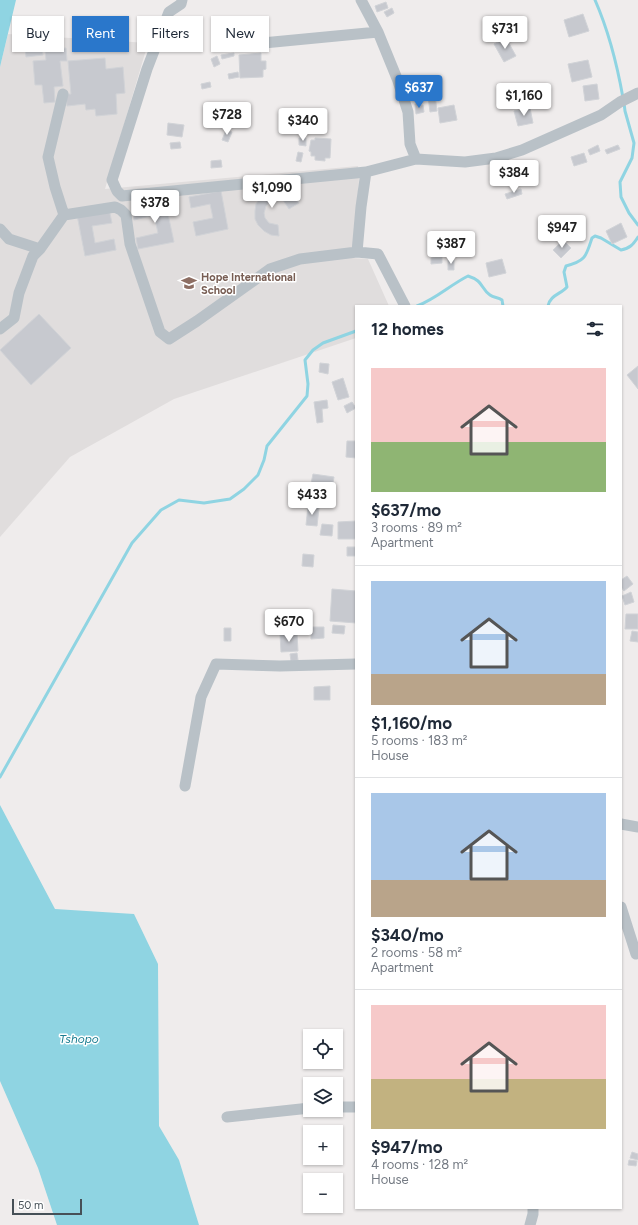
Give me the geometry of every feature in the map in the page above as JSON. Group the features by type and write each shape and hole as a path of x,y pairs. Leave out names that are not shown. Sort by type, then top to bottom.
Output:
{"street":[{"path":"182,0 181,4 169,12 147,69 112,180 117,191 122,196 366,172 416,160 465,162 496,158 522,150 601,115 623,101 638,94"},
{"path":"361,0 378,32 398,81 408,112 410,144 416,160"},
{"path":"269,42 378,32"},
{"path":"63,94 48,157 55,187 64,215"},
{"path":"357,252 366,172"},
{"path":"0,329 14,318 19,293 33,256 40,249 64,215 115,207 126,215 132,252 160,332 169,339 270,269 300,260 357,252 378,254 404,305"},
{"path":"0,229 9,239 40,249"},
{"path":"185,786 201,697 216,664 280,666 355,664"},
{"path":"622,824 638,827"},
{"path":"622,910 636,954"},
{"path":"343,1107 355,1107"},
{"path":"227,1117 303,1109"},
{"path":"530,1225 533,1209"}],"shaded area":[{"name":"Hope International School","path":"8,34 12,34 12,52 64,52 64,38 72,38 72,52 129,52 129,42 137,42 137,52 145,52 105,189 358,166 359,180 352,258 368,259 389,305 355,305 355,338 174,399 70,457 0,537 0,67"}],"water":[{"path":"0,0 16,0 12,16 0,67"},
{"name":"Tshopo","path":"0,805 55,909 134,914 158,964 159,1126 179,1160 199,1225 57,1225 38,1168 0,1081"}],"building":[{"path":"386,2 388,8 377,12 375,6"},
{"path":"392,8 394,13 387,17 384,12"},
{"path":"583,14 589,31 569,37 564,20"},
{"path":"506,38 516,56 504,62 494,44"},
{"path":"64,48 66,48 67,61 60,61 63,86 54,87 55,102 44,103 42,85 35,85 33,61 46,60 45,52 64,52"},
{"path":"25,52 43,52 43,55 26,57"},
{"path":"234,53 234,56 222,59 221,55"},
{"path":"261,53 261,61 266,61 266,69 263,70 263,77 240,78 239,55"},
{"path":"217,56 220,64 214,67 211,59"},
{"path":"105,58 106,69 123,67 125,93 116,94 117,114 96,116 95,109 86,110 85,104 67,106 66,94 71,94 68,61"},
{"path":"588,60 592,77 572,82 568,64"},
{"path":"238,72 239,77 229,79 228,74"},
{"path":"210,82 211,87 202,89 201,84"},
{"path":"597,84 599,99 585,101 583,86"},
{"path":"542,92 544,100 536,102 534,94"},
{"path":"435,95 437,111 430,112 428,96"},
{"path":"420,103 420,106 423,105 424,112 416,114 415,104"},
{"path":"454,105 457,120 440,123 438,108"},
{"path":"530,108 533,123 518,126 514,111"},
{"path":"168,123 184,125 182,137 167,135"},
{"path":"226,130 232,132 228,142 222,140"},
{"path":"299,138 306,138 306,146 299,145"},
{"path":"315,138 331,139 330,158 325,158 325,161 315,160 315,156 311,156 311,152 309,151 311,140 315,140"},
{"path":"180,142 181,148 171,149 170,143"},
{"path":"598,145 600,151 590,155 588,150"},
{"path":"618,145 620,149 607,154 605,150"},
{"path":"298,152 303,153 301,162 296,161"},
{"path":"584,153 587,162 574,166 571,157"},
{"path":"221,160 222,167 211,168 211,161"},
{"path":"280,189 293,195 299,203 289,209 283,200 276,199 269,202 266,206 264,213 265,218 269,223 278,225 279,236 271,235 258,225 255,219 255,211 256,204 260,198 266,193"},
{"path":"521,189 522,194 507,199 505,194"},
{"path":"221,191 228,229 196,236 193,222 213,218 210,204 191,208 189,197"},
{"path":"165,200 174,242 138,249 136,238 158,233 154,215 134,220 132,207"},
{"path":"109,209 112,223 92,226 95,243 114,239 116,250 85,256 77,215"},
{"path":"621,223 627,237 612,244 606,231"},
{"path":"563,240 571,248 561,258 553,250"},
{"path":"442,257 442,263 431,264 431,258"},
{"path":"502,259 506,273 489,277 486,263"},
{"path":"448,260 454,260 454,270 448,270"},
{"path":"39,314 71,348 31,385 0,350"},
{"path":"320,363 329,364 328,374 319,372"},
{"path":"638,366 638,389 627,375"},
{"path":"343,378 349,397 338,400 332,382"},
{"path":"327,400 328,408 322,409 323,422 317,423 314,402"},
{"path":"352,402 355,409 347,413 344,406"},
{"path":"347,441 355,441 355,458 346,457"},
{"path":"313,474 334,477 331,497 309,493"},
{"path":"308,506 319,508 317,526 306,525"},
{"path":"355,521 355,539 338,539 338,522"},
{"path":"322,524 333,525 332,536 320,535"},
{"path":"347,547 355,547 355,556 347,556"},
{"path":"303,554 314,555 313,567 302,566"},
{"path":"627,576 633,584 624,591 622,588 622,579"},
{"path":"332,589 355,591 355,623 330,621"},
{"path":"631,592 634,602 625,605 622,596"},
{"path":"626,614 638,614 638,629 625,629"},
{"path":"333,625 345,626 344,634 332,633"},
{"path":"311,627 324,627 324,638 311,639"},
{"path":"224,628 231,628 231,641 224,641"},
{"path":"632,631 638,632 638,642 630,641"},
{"path":"280,634 297,634 298,651 281,652"},
{"path":"297,653 298,660 291,661 290,654"},
{"path":"330,686 330,700 314,700 314,687"},
{"path":"632,1152 638,1154 638,1160 630,1158"},
{"path":"629,1160 637,1161 636,1166 628,1165"}],"waterway":[{"path":"595,0 612,48 623,98"},
{"path":"624,103 634,143 632,158 620,182 621,197 629,213 638,225"},
{"path":"548,305 553,297 567,287 564,272 566,266 578,262 584,257 592,238 595,236 601,238 621,250 631,246 638,237"},
{"path":"419,305 468,276 477,280 490,295 502,300 503,305"},
{"path":"0,777 132,543 161,510 179,500 204,503 230,499 244,489 258,475 264,460 267,446 307,396 308,384 305,360 313,350 323,343 355,331"}],"place":[{"name":"Hope International School","path":"189,283"}]}
